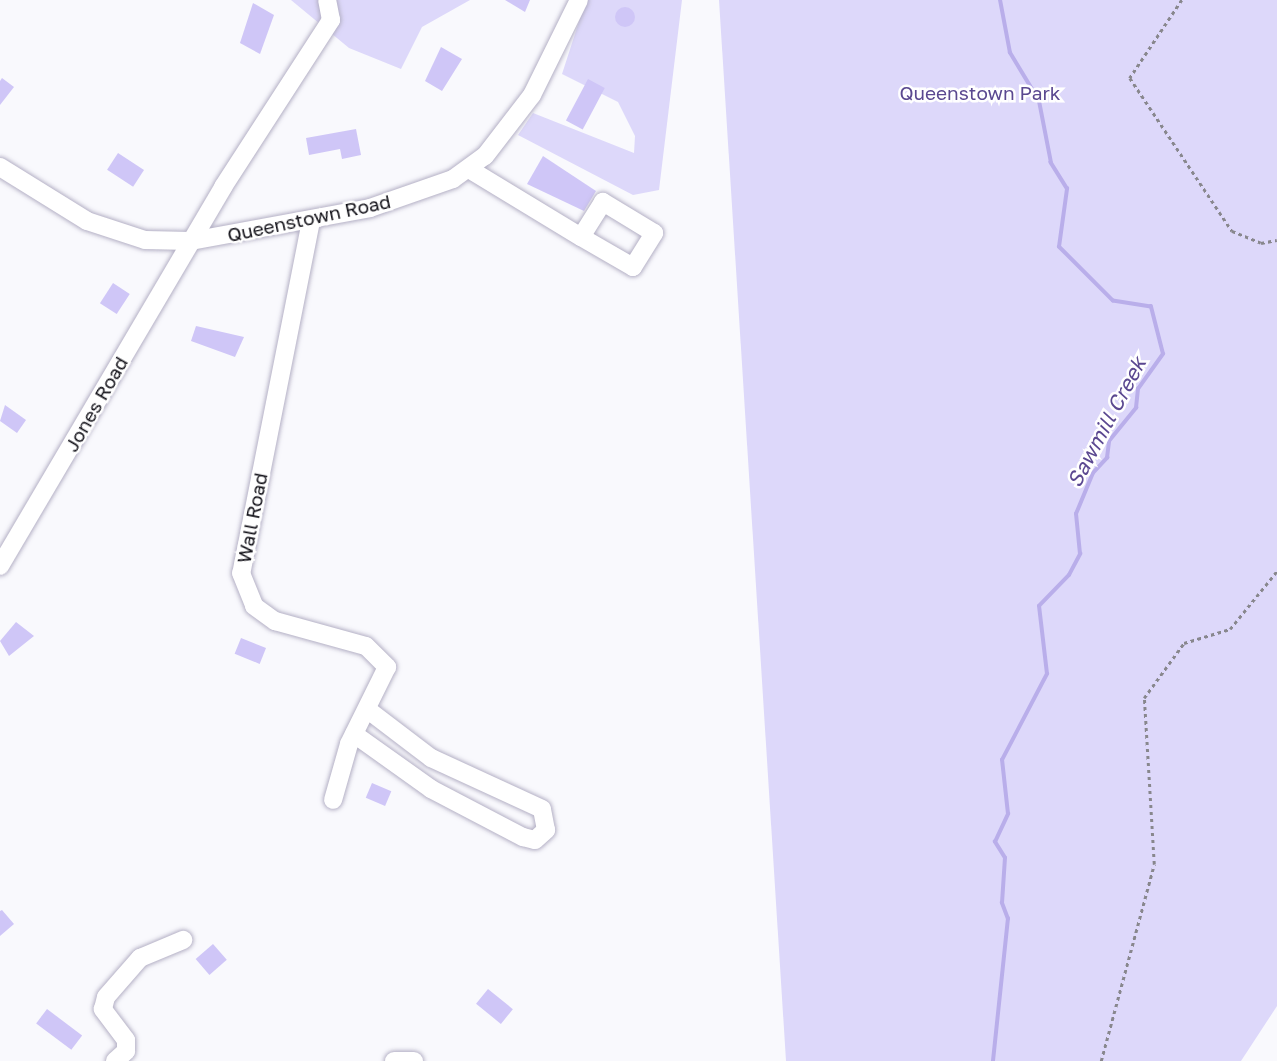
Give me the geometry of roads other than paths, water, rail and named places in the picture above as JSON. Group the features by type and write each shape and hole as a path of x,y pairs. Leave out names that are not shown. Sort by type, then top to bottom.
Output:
{"street":[{"name":"Jones Road","path":"0,566 191,241 331,20 327,0"},
{"name":"Queenstown Road","path":"0,167 105,230 145,240 191,241 311,221 409,196 469,169 516,121 579,0"},
{"path":"469,169 581,237"},
{"name":"Wall Road","path":"311,221 241,573 254,606 275,621 366,646 383,658 386,676 354,734 333,800"},
{"path":"354,734 431,789 523,837 535,840 546,830 542,809 431,758 368,710"},
{"path":"115,1061 126,1051 125,1040 103,1009 106,998 140,958 183,940"},
{"path":"394,1061 414,1061"}],"waterway":[{"name":"Sawmill Creek","path":"993,1061 1008,919 1002,903 1005,858 995,842 1008,814 1002,760 1047,674 1039,606 1069,575 1080,554 1076,514 1093,473 1107,458 1109,441 1136,408 1138,389 1163,354 1151,307 1113,301 1059,247 1067,189 1051,163 1039,101 1010,53 1000,0"}],"park label":[{"name":"Queenstown Park","path":"980,93"}]}
